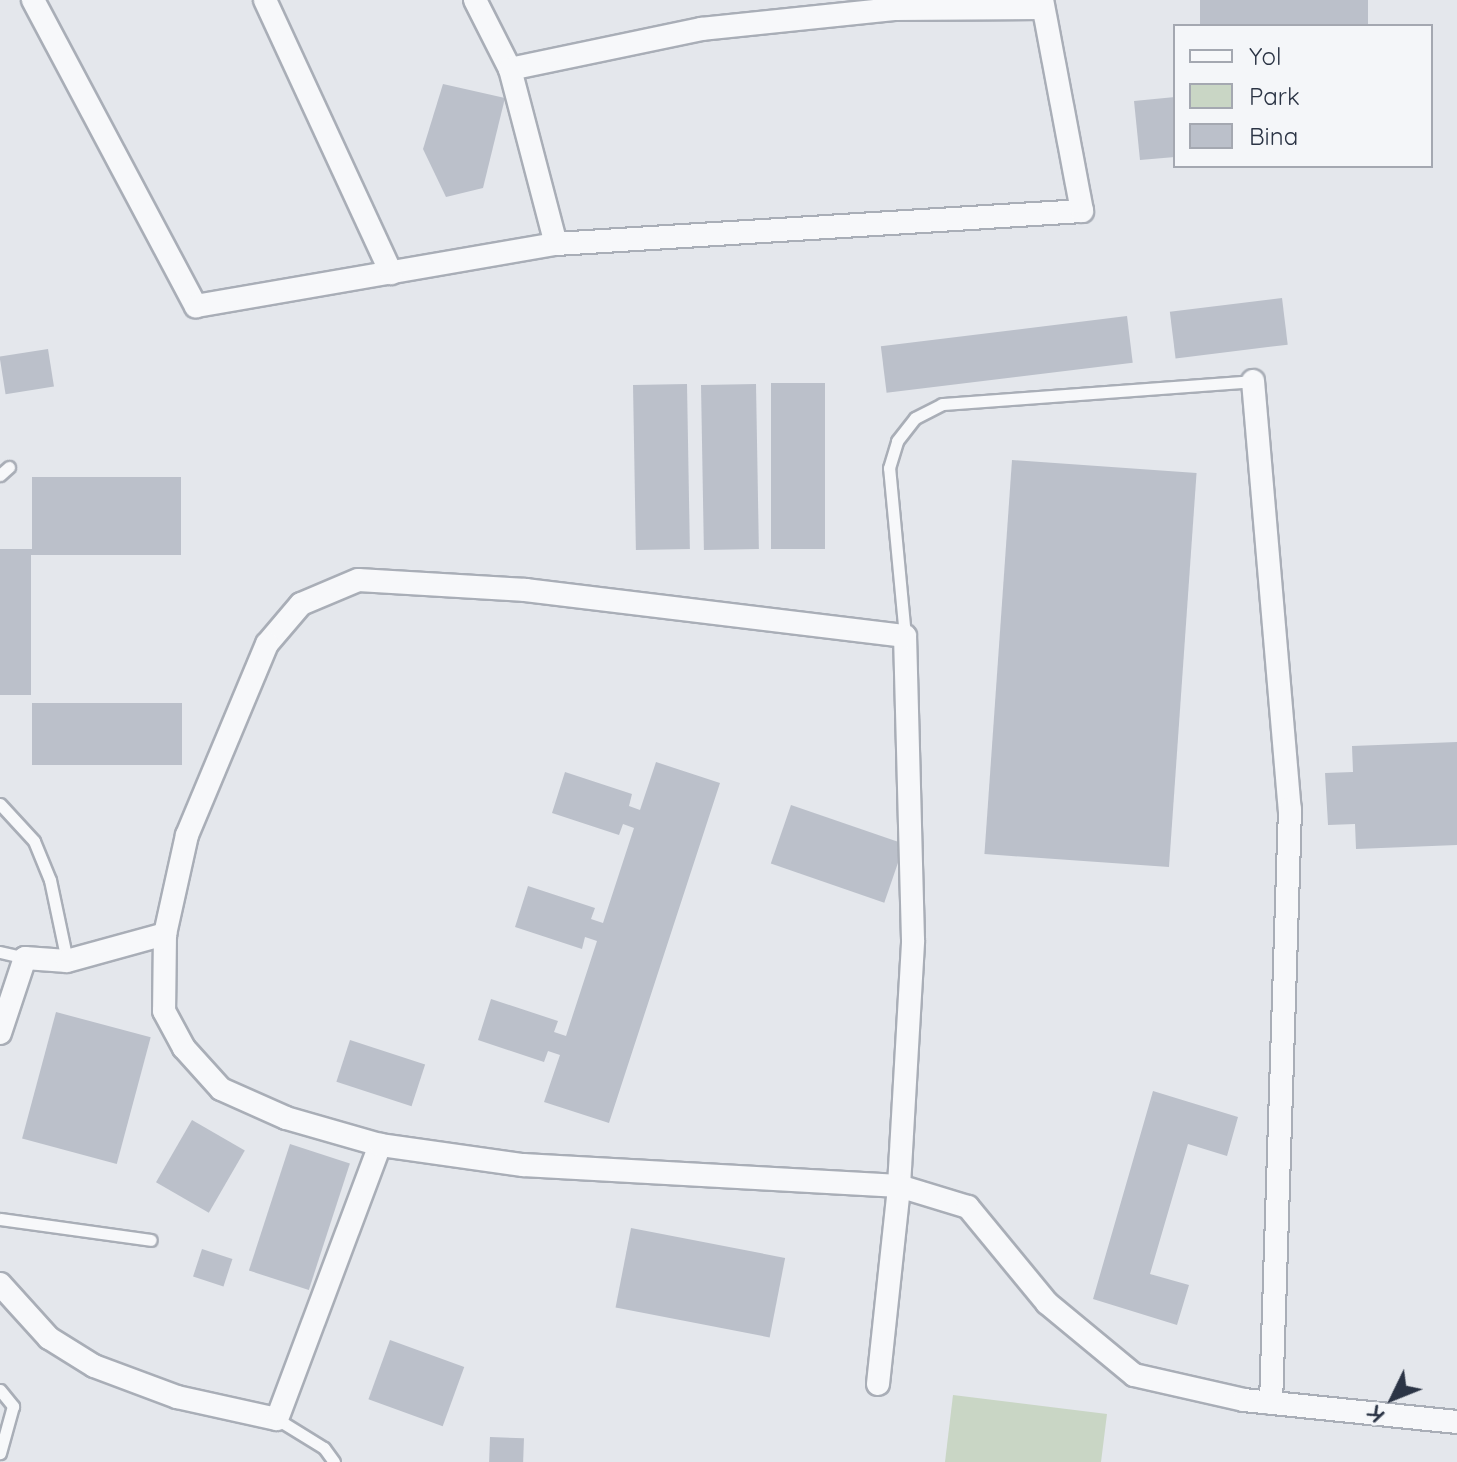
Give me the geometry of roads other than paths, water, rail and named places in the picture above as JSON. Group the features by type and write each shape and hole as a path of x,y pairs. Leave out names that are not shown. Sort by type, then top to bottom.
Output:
{"street":[{"path":"33,0 196,306 556,244 1082,211 1042,4 894,9 701,29 510,69"},
{"path":"265,0 391,273"},
{"path":"475,0 510,69 556,244"},
{"path":"1253,381 1290,809 1271,1403"},
{"path":"878,1384 899,1186 913,940 905,636 526,590 358,580 301,604 267,644 187,835 165,934 164,1011 184,1048 221,1089 286,1118 380,1145 523,1165 899,1186 968,1207 1047,1303 1134,1375 1271,1403 1457,1422"},
{"path":"0,1033 25,958 67,961 165,934"},
{"path":"0,1284 49,1338 94,1366 177,1397 277,1419 380,1145"}],"lane":[{"path":"905,636 889,468 897,441 915,418 942,404 1253,381"},
{"path":"0,804 34,841 50,880 67,961"},
{"path":"0,952 25,958"},
{"path":"0,1219 151,1240"},
{"path":"0,1390 13,1406 0,1453"},
{"path":"277,1419 324,1448 334,1462"}]}
